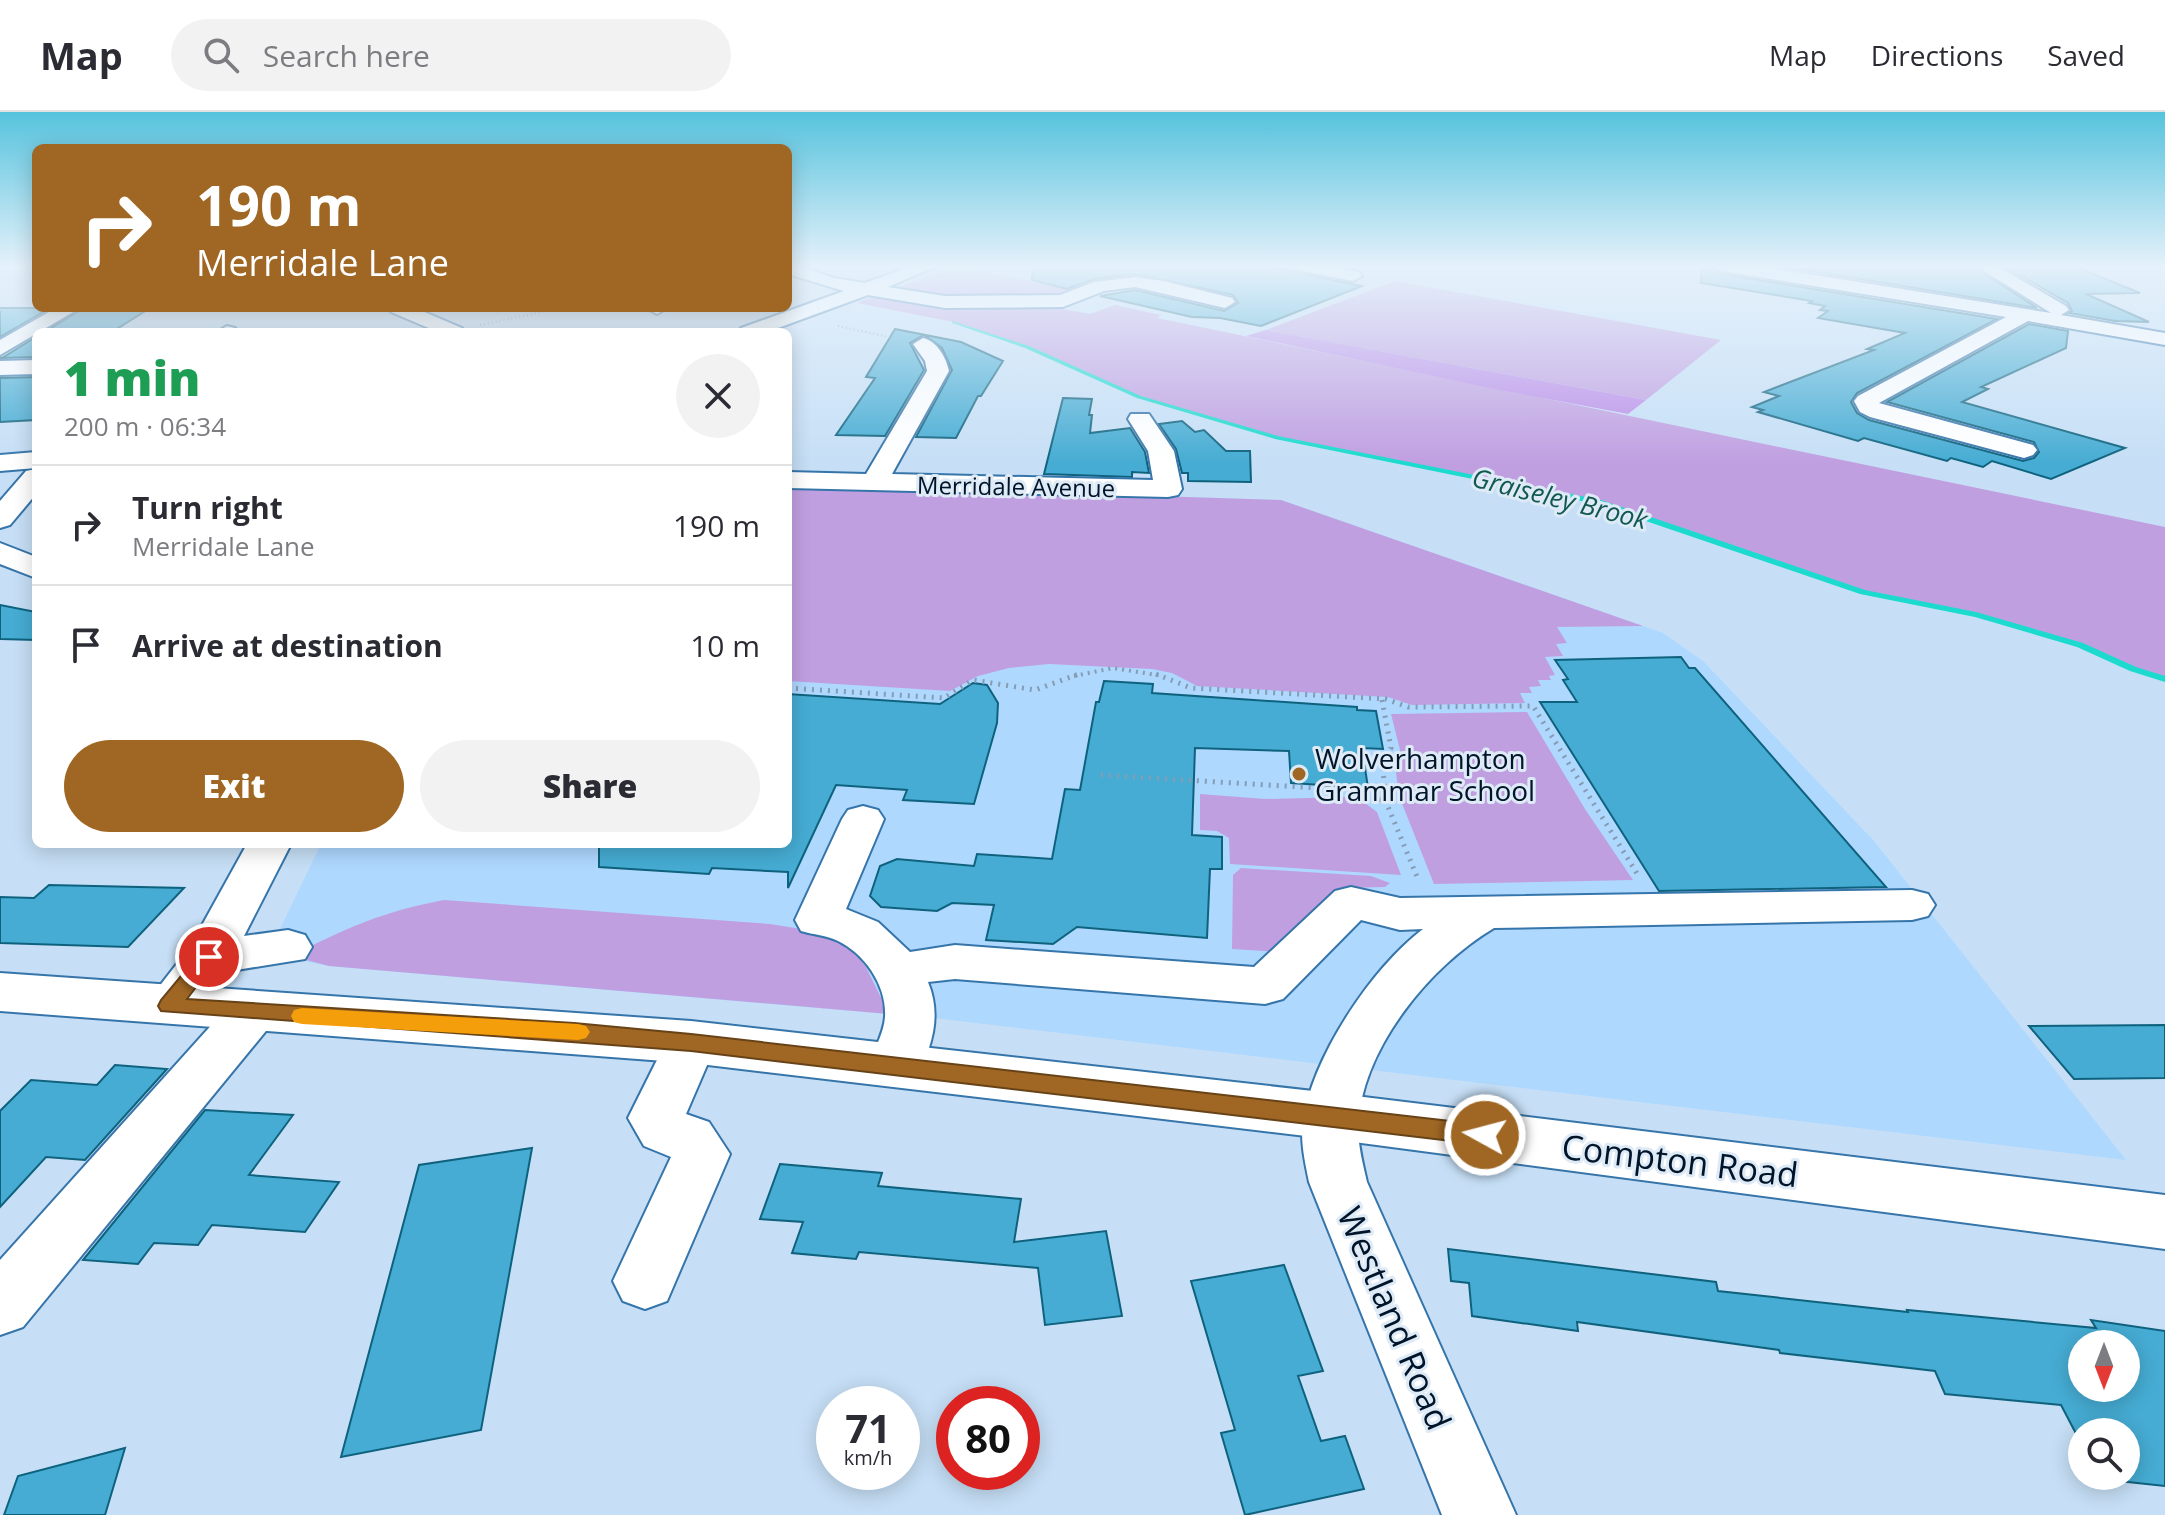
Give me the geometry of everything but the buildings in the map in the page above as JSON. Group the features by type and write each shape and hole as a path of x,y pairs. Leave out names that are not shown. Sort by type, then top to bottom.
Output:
{"highway":[{"name":"Compton Road","path":"0,992 252,1013 691,1042 1331,1116 2165,1222"}],"street":[{"path":"1995,331 1866,401 1868,407 1878,412 1990,437 2024,450"},
{"path":"2123,331 2165,339"},
{"path":"0,349 10,337"},
{"path":"874,483 938,371 936,360 923,344"},
{"path":"0,368 32,367"},
{"name":"Merridale Avenue","path":"792,480 1168,489 1161,451 1140,419"},
{"path":"0,463 32,460"},
{"path":"0,519 32,482"},
{"path":"0,552 32,567"},
{"path":"863,819 825,920 861,932 880,949 907,994 911,1017 896,1065"},
{"path":"169,1006 209,957 267,848"},
{"path":"897,974 924,965 955,962 1265,986 1351,902 1400,914 1912,905"},
{"path":"1331,1116 1351,1057 1401,980 1436,944 1485,913"},
{"path":"209,957 288,947"},
{"path":"0,1306 252,1013"},
{"path":"645,1281 701,1154 689,1138 664,1130 656,1118 691,1042"},
{"name":"Westland Road","path":"1331,1116 1332,1152 1338,1182 1479,1515"}],"path":[{"path":"863,331 923,344"},
{"path":"792,688 944,698 973,680 1032,690 1102,669 1162,674 1191,688 1381,699 1408,707 1533,706 1660,910"},
{"path":"1381,699 1391,748 1382,760 1386,802 1432,914"},
{"path":"1101,775 1335,789 1365,794 1386,802"}],"shaded area":[{"path":"982,331 1222,331 2165,527 2165,679 2133,669 2080,645 1976,615 1863,592 1598,502 1277,438 1139,397 1027,347"},
{"path":"1274,331 1674,331 1721,340 1646,400"},
{"path":"1274,331 1646,400 1628,414 1246,336"},
{"name":"Wolverhampton Grammar School","path":"792,484 1281,500 1663,633 1703,661 1874,841 2126,1160 934,1018 329,966 308,962 277,935 319,848 792,848"},
{"path":"792,484 1281,500 1643,626 1557,627 1567,643 1556,644 1563,656 1545,657 1555,675 1549,676 1551,680 1538,680 1541,686 1529,687 1532,693 1520,693 1525,703 1412,705 1388,697 1197,686 1172,673 1152,669 1049,664 1009,668 978,676 950,691 792,681"},
{"path":"1527,712 1585,809 1633,880 1434,884 1399,796 1394,757 1401,754 1391,714"},
{"path":"1200,794 1265,799 1346,797 1365,803 1377,812 1401,875 1230,864 1229,838 1217,831 1200,830"},
{"path":"1241,868 1371,876 1390,883 1385,887 1343,888 1280,952 1232,949 1233,875"},
{"path":"444,900 770,924 826,933 860,955 889,1014 329,966 291,956 365,922"}],"waterway":[{"name":"Graiseley Brook","path":"982,331 1027,347 1139,397 1277,438 1598,502 1863,592 1976,615 2080,645 2133,669 2165,679"}],"slow traffic":[{"path":"302,1016 578,1032"}],"place":[{"name":"Wolverhampton Grammar School","path":"1299,774"}],"route":[{"path":"209,957 169,1006 691,1042 1485,1135"}]}
